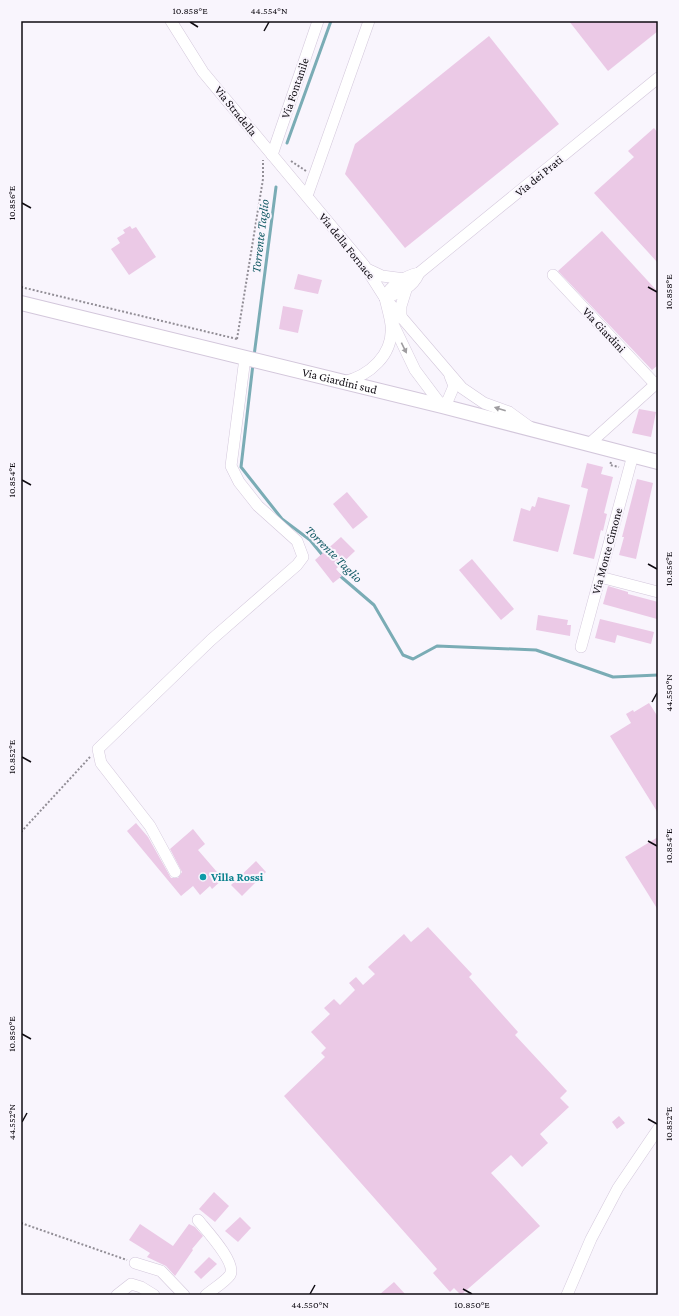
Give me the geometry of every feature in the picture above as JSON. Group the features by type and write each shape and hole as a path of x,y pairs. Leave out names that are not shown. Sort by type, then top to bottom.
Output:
{"main road":[{"name":"Via Giardini sud","path":"21,303 442,406 658,462"}],"street":[{"name":"Via Stradella","path":"171,21 203,72 307,196"},
{"name":"Via Fontanile","path":"272,155 318,21"},
{"path":"307,196 369,21"},
{"name":"Via dei Prati","path":"385,298 419,273 658,78"},
{"name":"Via della Fornace","path":"307,196 367,270 385,298"},
{"path":"367,270 405,284 401,306 401,318"},
{"name":"Via Giardini","path":"553,275 657,383 589,444"},
{"path":"342,382 371,370 384,355 390,338 391,327 385,298"},
{"path":"385,298 449,375 462,388 484,403 509,412 533,429"},
{"path":"388,312 415,370 442,406 448,400 454,386 449,375"},
{"path":"175,872 150,826 101,763 98,749 193,657 297,565 303,557 297,542 258,506 239,482 231,466 250,359"},
{"name":"Via Monte Cimone","path":"581,647 633,455"},
{"path":"600,577 658,592"},
{"path":"567,1295 591,1239 618,1188 658,1129"},
{"path":"198,1220 227,1257 232,1268 230,1275 206,1295"},
{"path":"135,1263 161,1271 184,1295"},
{"path":"117,1295 131,1284 141,1287 154,1295"}],"path":[{"path":"21,287 237,339 263,179 263,145"},
{"path":"290,160 302,167 313,179"},
{"path":"21,832 98,749"},
{"path":"21,1223 135,1263"}],"building":[{"path":"569,21 658,21 658,31 608,71"},
{"path":"489,36 559,124 405,248 345,174 355,144"},
{"path":"654,128 658,133 658,263 594,193 634,157 628,151"},
{"path":"130,226 132,229 136,227 156,257 129,275 111,249 120,243 117,238 125,233 123,230"},
{"path":"602,231 658,292 658,365 652,370 558,271"},
{"path":"298,274 322,280 318,294 294,289"},
{"path":"283,306 303,310 298,333 279,329"},
{"path":"639,409 656,412 651,437 632,433"},
{"path":"587,463 603,467 601,474 613,477 604,513 607,514 603,531 601,530 594,559 573,554 588,489 581,487"},
{"path":"637,479 653,483 636,559 619,555 624,537 622,537"},
{"path":"347,492 368,517 353,529 333,504"},
{"path":"538,497 570,505 558,552 513,541 521,508 530,511 532,506 535,507"},
{"path":"341,537 355,551 336,569 342,576 333,583 315,560"},
{"path":"472,559 514,609 501,620 459,570"},
{"path":"608,586 628,592 628,594 658,602 657,619 603,604"},
{"path":"538,615 568,620 567,625 571,625 570,636 536,630"},
{"path":"600,619 654,632 651,644 617,635 615,643 595,638"},
{"path":"649,703 658,717 658,813 610,736 631,723 626,714 633,710 634,712"},
{"path":"136,823 148,837 171,878 178,878 182,872 170,849 193,829 205,844 198,850 223,879 212,889 210,886 200,895 193,886 181,896 127,831"},
{"path":"658,837 658,910 625,857"},
{"path":"256,861 266,872 242,896 231,885"},
{"path":"428,927 472,974 469,977 518,1032 515,1035 567,1091 560,1098 569,1107 540,1134 548,1143 522,1167 511,1155 491,1173 540,1226 461,1295 454,1288 450,1292 433,1273 437,1269 284,1096 325,1057 321,1053 326,1048 311,1032 330,1014 324,1008 334,999 340,1005 355,990 349,983 356,977 363,985 375,974 368,967 404,934 411,942"},
{"path":"619,1116 625,1123 617,1129 612,1122"},
{"path":"214,1192 229,1206 215,1222 199,1209"},
{"path":"240,1217 251,1228 238,1242 225,1231"},
{"path":"140,1224 173,1246 189,1224 195,1227 203,1236 192,1249 193,1250 175,1276 166,1266 147,1257 150,1253 129,1240"},
{"path":"209,1257 217,1264 201,1279 194,1272"},
{"path":"394,1282 406,1295 379,1295"}],"waterway":[{"name":"Torrente Taglio","path":"287,143 331,21"},
{"name":"Torrente Taglio","path":"254,356 276,187"},
{"name":"Torrente Taglio","path":"253,364 241,467 282,519 310,540 324,557"},
{"name":"Torrente Taglio","path":"339,575 374,605 403,655 413,659 437,646 536,650 613,677 658,675"}],"place":[{"name":"Villa Rossi","path":"203,877"}]}
